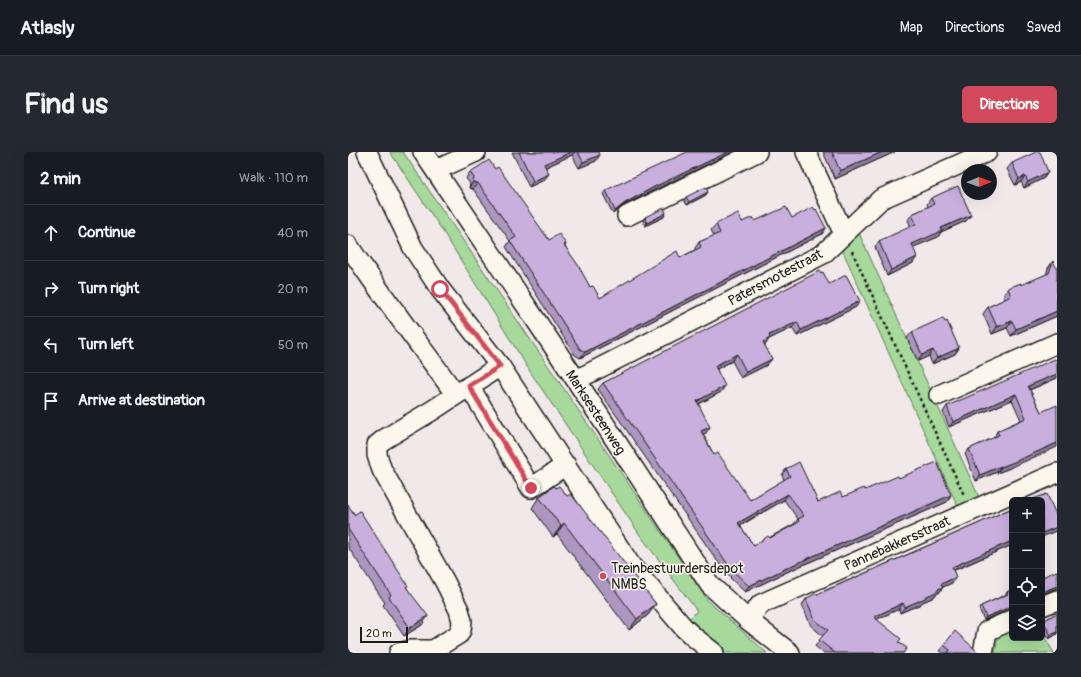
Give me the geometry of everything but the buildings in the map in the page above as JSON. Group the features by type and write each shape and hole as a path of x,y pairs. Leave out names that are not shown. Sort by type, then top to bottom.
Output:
{"street":[{"path":"367,152 414,248 440,289 500,366 632,567 684,628 714,653"},
{"name":"Marksesteenweg","path":"423,152 576,380 710,586 748,620 790,653"},
{"path":"436,170 476,152"},
{"path":"627,216 757,152"},
{"path":"806,152 844,234"},
{"name":"Patersmotestraat","path":"576,380 823,254 881,199 987,152"},
{"path":"348,245 371,279 462,391 531,488 566,465"},
{"path":"939,395 1057,343"},
{"path":"399,653 410,650 433,650 459,634 462,621 459,610 445,582 382,470 377,455 377,445 500,366"},
{"name":"Pannebakkersstraat","path":"748,620 761,604 971,510 1055,478"},
{"path":"1044,605 1057,600"},
{"path":"983,653 987,631 1009,621"}],"path":[{"path":"844,234 971,510"}],"green space":[{"path":"390,152 403,152 708,601 767,653 726,653 687,621 697,611 640,535 531,373 442,230"},
{"path":"859,233 979,497 958,507 841,247"},
{"path":"1009,628 1009,641 1045,641 1045,638 1054,653 995,653 999,633"}],"place":[{"name":"Treinbestuurdersdepot NMBS","path":"603,576"}],"route":[{"path":"440,289 500,366 469,386 531,488"}]}
